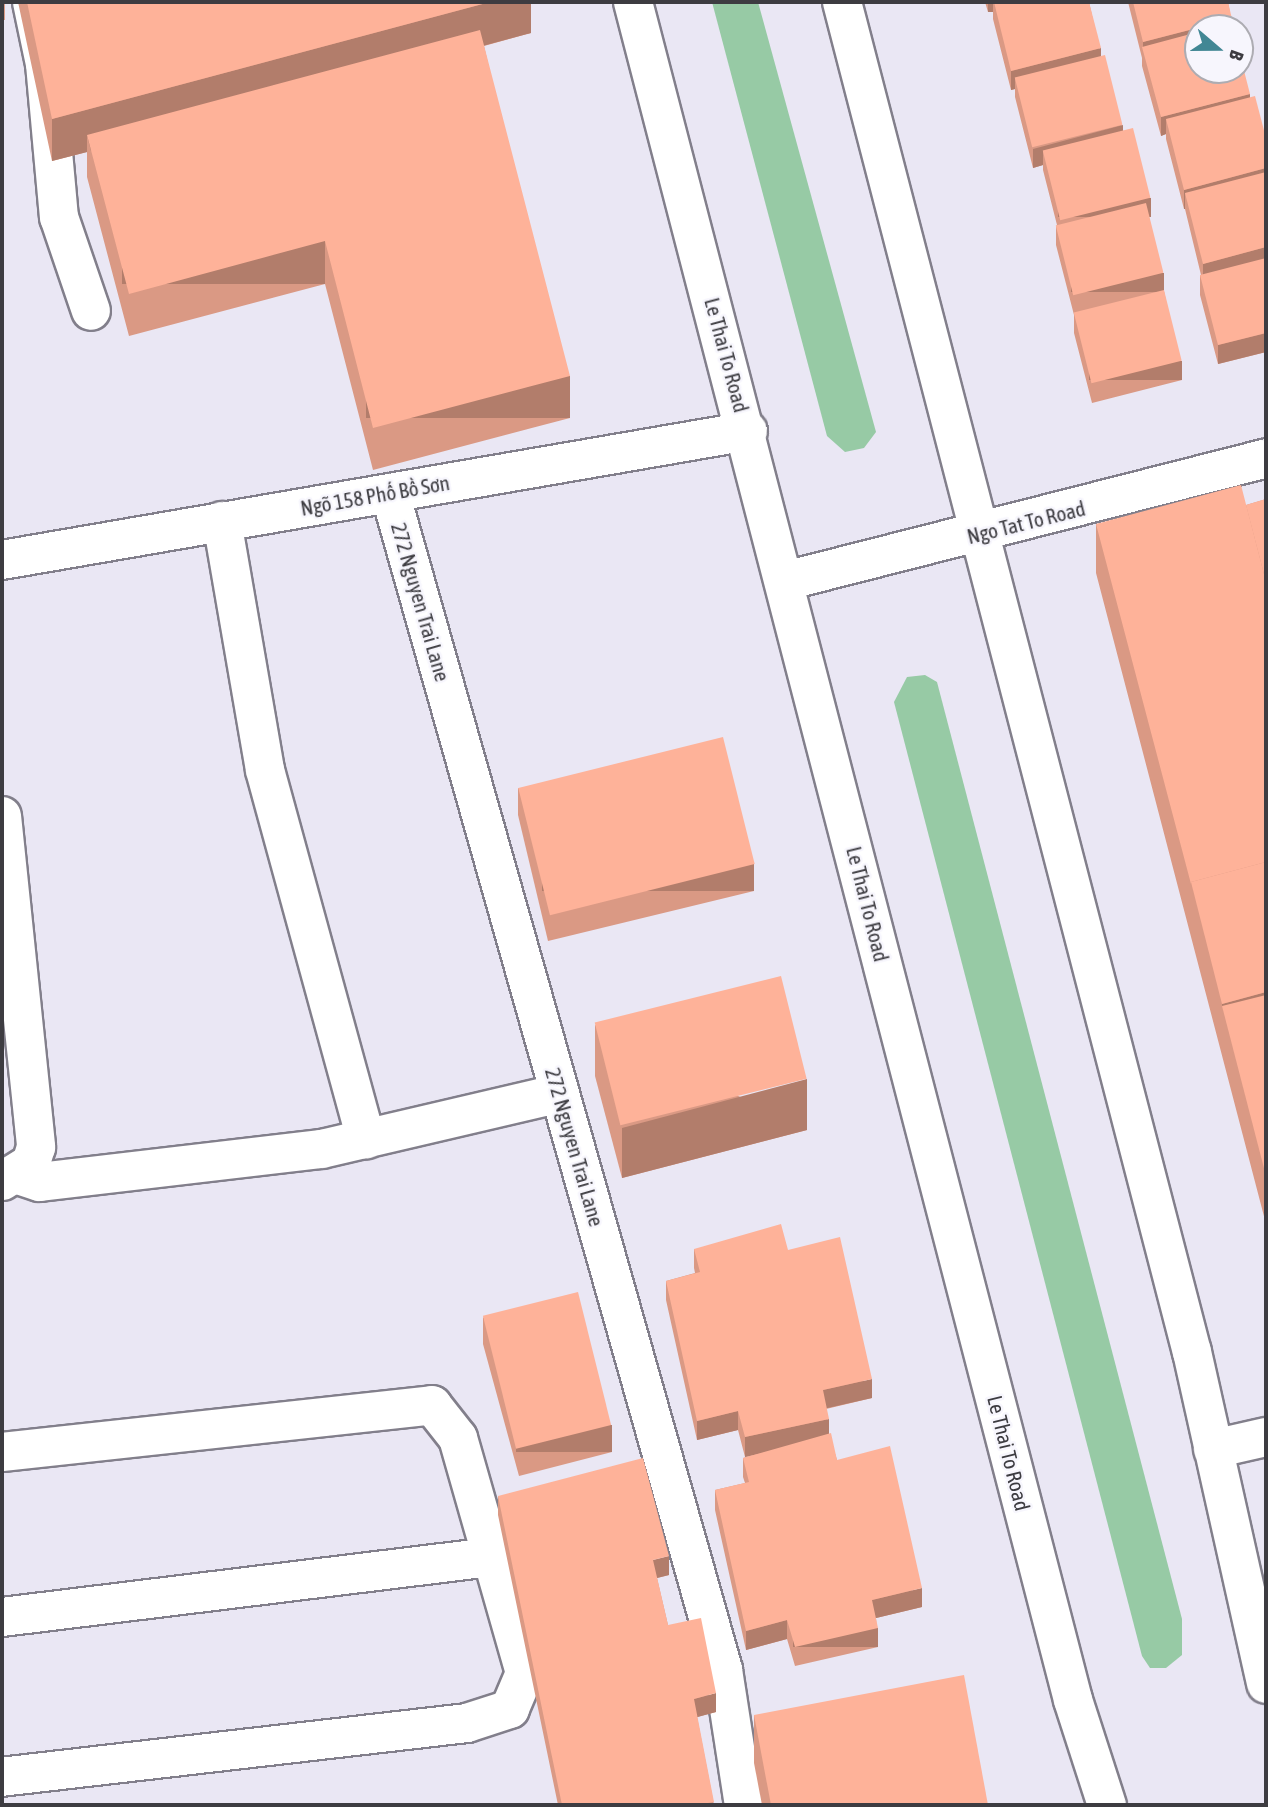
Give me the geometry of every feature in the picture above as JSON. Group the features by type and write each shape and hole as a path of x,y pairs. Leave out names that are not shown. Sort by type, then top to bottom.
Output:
{"main road":[{"path":"32,2 46,64 59,217 91,311"},
{"name":"Le Thai To Road","path":"633,2 748,431 1073,1700 1107,1805"},
{"path":"842,2 984,532 1213,1449 1266,1684"},
{"name":"Ngõ 158 Phố Bồ Sơn","path":"2,559 748,431"},
{"name":"Ngo Tat To Road","path":"785,581 1266,458"},
{"name":"272 Nguyen Trai Lane","path":"390,493 723,1670 744,1805"},
{"path":"222,521 265,770 366,1139"},
{"path":"2,816 36,1137 31,1163 10,1178"},
{"path":"10,1178 51,1181 366,1139 560,1093"},
{"path":"2,1452 432,1405 458,1438 526,1673 510,1709 467,1723 2,1777"},
{"path":"1213,1449 1266,1437"},
{"path":"623,1467 663,1457"},
{"path":"477,1502 516,1493"},
{"path":"2,1617 492,1557"}],"green space":[{"path":"712,2 758,2 876,432 864,448 845,452 827,436"},
{"path":"925,675 937,682 1182,1619 1182,1655 1166,1668 1150,1668 1142,1656 894,702 907,677"}],"building":[{"path":"27,2 490,2 52,119"},
{"path":"994,2 1089,2 1101,48 1011,71"},
{"path":"1133,2 1228,2 1231,14 1184,14 1184,31 1143,42"},
{"path":"480,30 570,376 373,428 325,241 129,294 87,135"},
{"path":"1184,36 1184,84 1247,84 1250,94 1161,117 1142,47"},
{"path":"1105,55 1122,125 1032,147 1015,77"},
{"path":"1255,96 1266,138 1266,168 1184,190 1166,119"},
{"path":"1133,128 1150,198 1060,220 1043,150"},
{"path":"1266,172 1266,247 1203,264 1185,193"},
{"path":"1146,203 1163,273 1073,295 1056,225"},
{"path":"1266,258 1266,333 1218,345 1200,275"},
{"path":"1164,290 1182,361 1091,383 1074,312"},
{"path":"1241,485 1266,582 1266,862 1191,884 1096,524"},
{"path":"1266,499 1266,582 1246,505"},
{"path":"723,737 755,864 550,915 518,788"},
{"path":"1266,862 1266,992 1222,1004 1191,882"},
{"path":"781,976 807,1079 620,1125 595,1022"},
{"path":"1266,995 1266,1176 1222,1006"},
{"path":"781,1224 788,1250 840,1237 872,1379 823,1390 829,1419 745,1437 738,1411 697,1421 666,1281 700,1272 694,1249"},
{"path":"578,1292 611,1425 516,1449 483,1316"},
{"path":"831,1433 837,1460 890,1446 922,1588 872,1600 878,1628 795,1647 787,1620 746,1631 715,1490 749,1482 743,1458"},
{"path":"643,1458 669,1556 653,1560 668,1625 701,1618 716,1693 694,1699 714,1802 696,1805 562,1805 498,1496"},
{"path":"964,1675 988,1805 771,1805 754,1715"}]}
